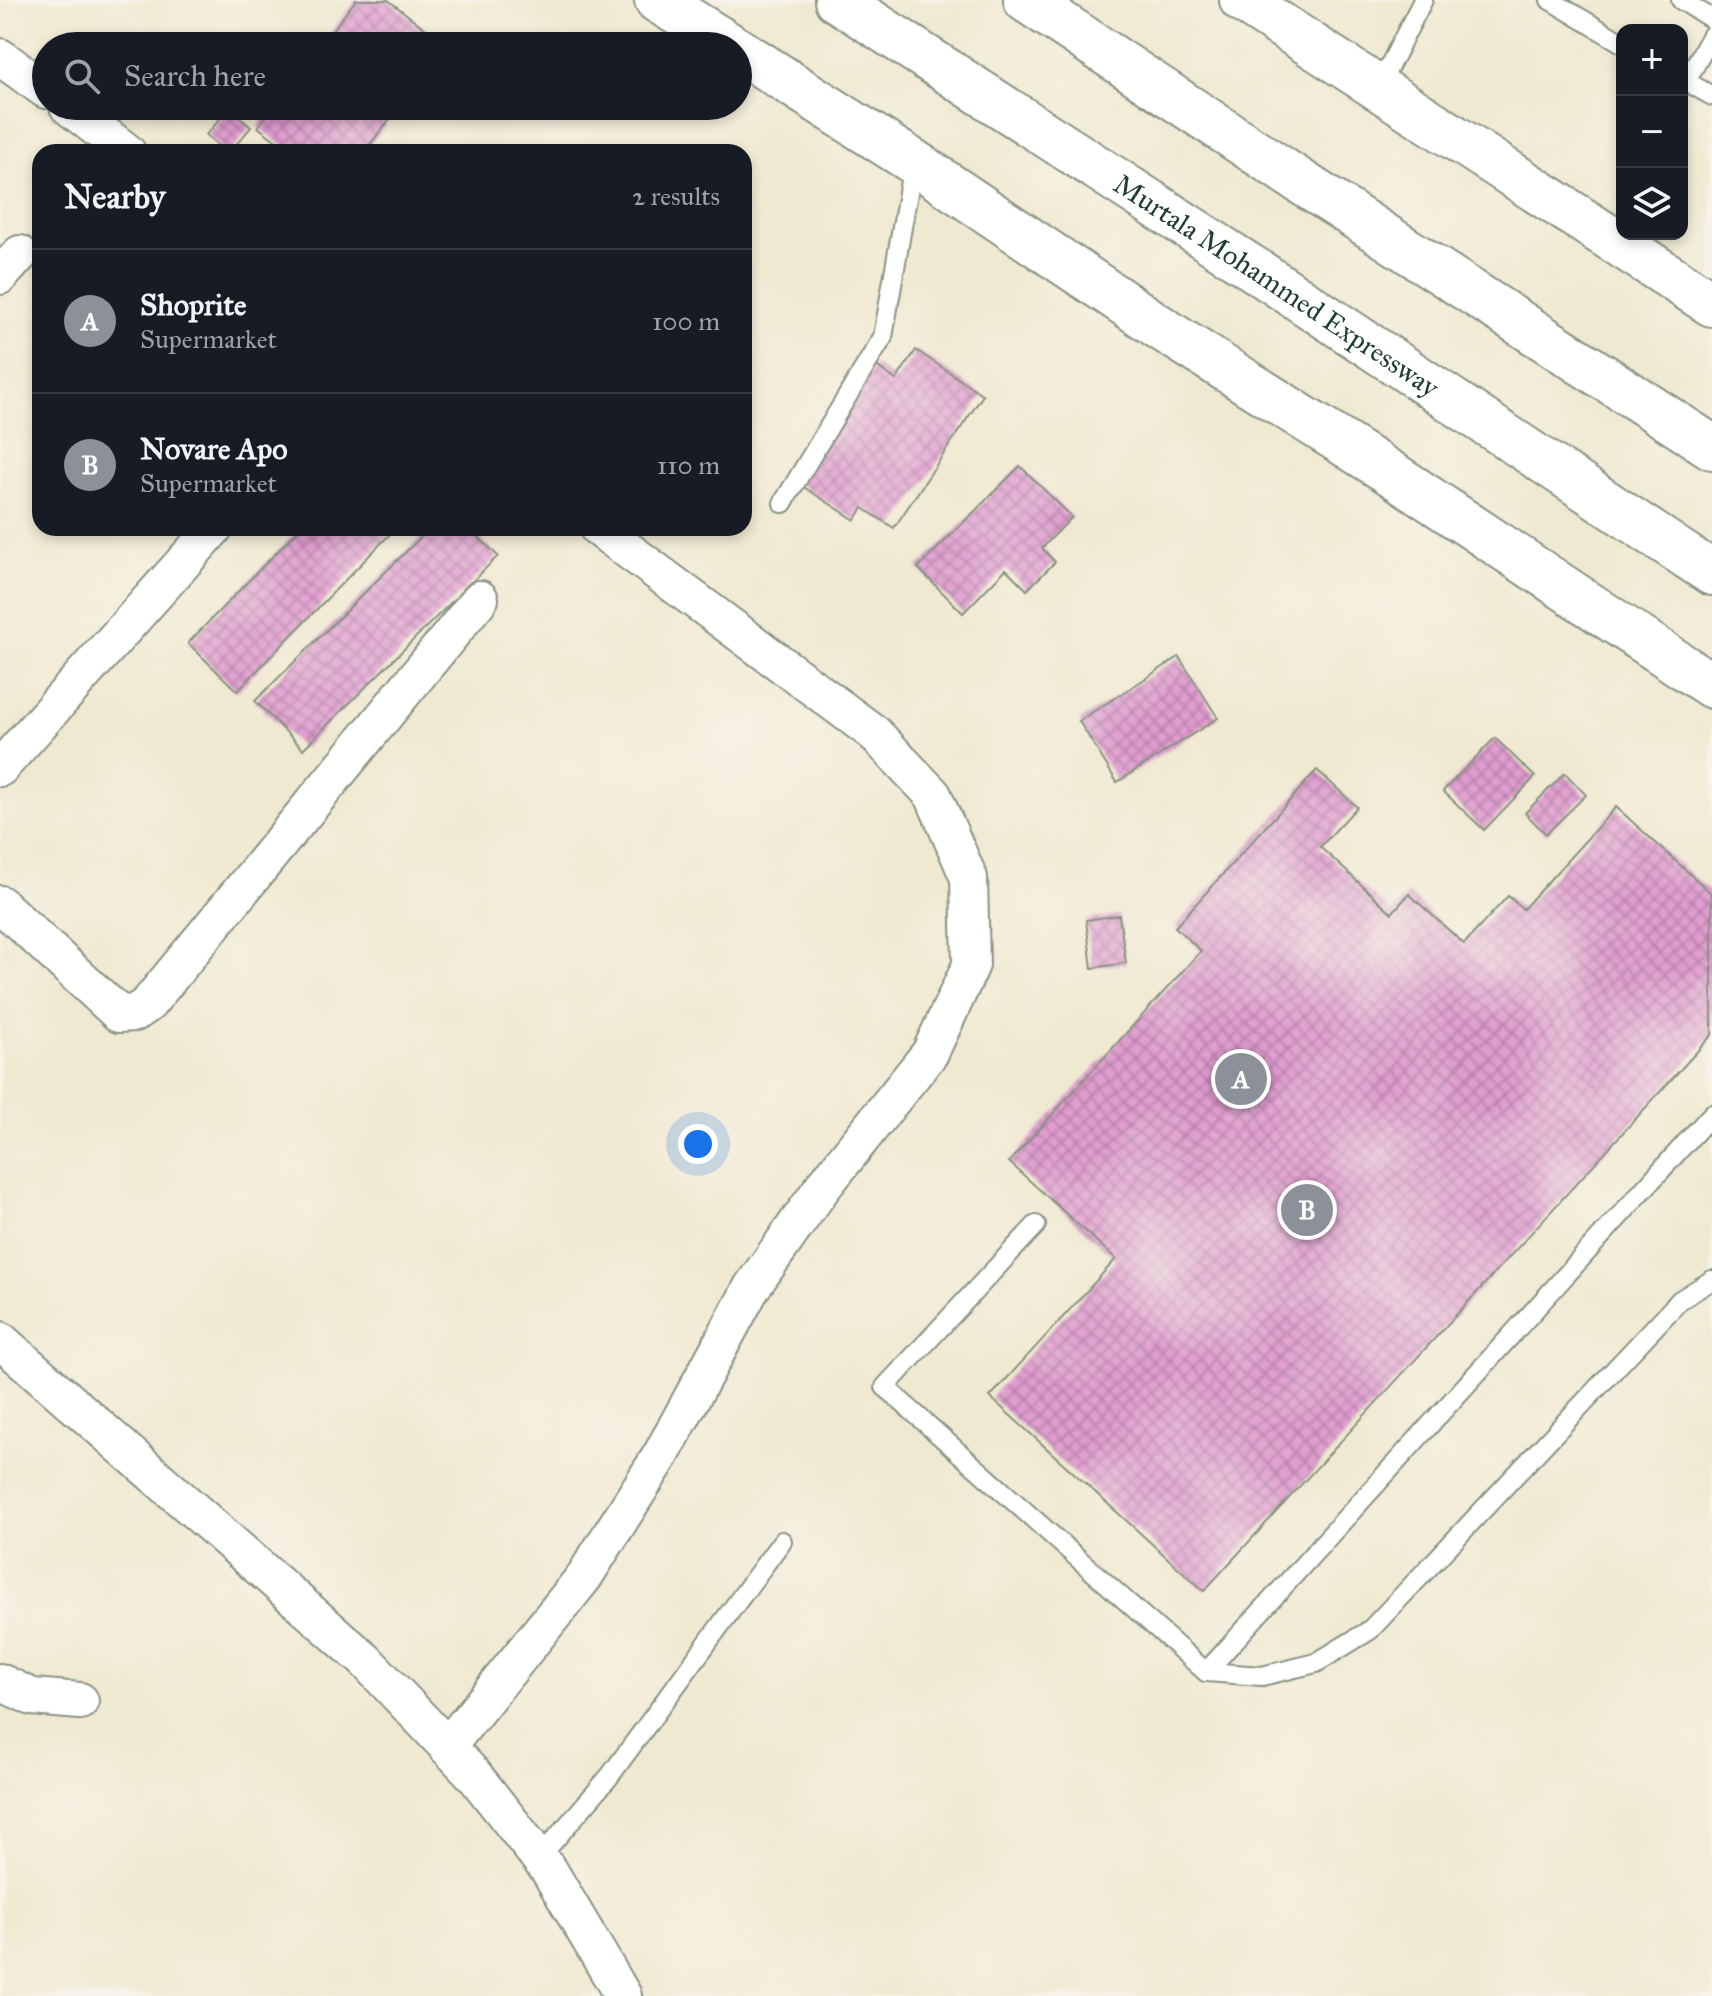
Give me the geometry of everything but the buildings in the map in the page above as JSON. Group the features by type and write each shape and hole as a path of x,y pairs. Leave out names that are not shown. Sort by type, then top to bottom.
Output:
{"main road":[{"path":"657,0 708,32"},
{"name":"Murtala Mohammed Expressway","path":"837,0 1248,265 1712,573"},
{"path":"1026,0 1712,447"},
{"path":"1242,0 1712,304"},
{"path":"752,59 914,162 1164,330 1402,480 1712,686"}],"street":[{"path":"0,57 32,80"},
{"path":"86,120 117,144"},
{"path":"0,768 207,536"},
{"path":"447,1747 584,1577 661,1455 752,1287 822,1188 930,1053 971,965 969,878 933,795 874,733 609,536"},
{"path":"0,904 119,1014 135,1013 148,1004 480,599"},
{"path":"0,1340 366,1661 474,1775 550,1872 623,1996"},
{"path":"0,1682 32,1697 80,1701"}],"lane":[{"path":"1378,88 1423,0"},
{"path":"1550,0 1616,39"},
{"path":"1681,0 1712,19"},
{"path":"1688,74 1712,35"},
{"path":"1688,82 1712,96"},
{"path":"783,503 883,337 914,162"},
{"path":"1206,1672 1712,1114"},
{"path":"1036,1225 885,1387 1206,1672 1262,1676 1316,1663 1370,1630 1680,1300 1712,1280"},
{"path":"539,1858 609,1777 782,1541"}],"place":[{"name":"Shoprite","path":"1241,1079"},
{"name":"Novare Apo","path":"1307,1210"}]}
